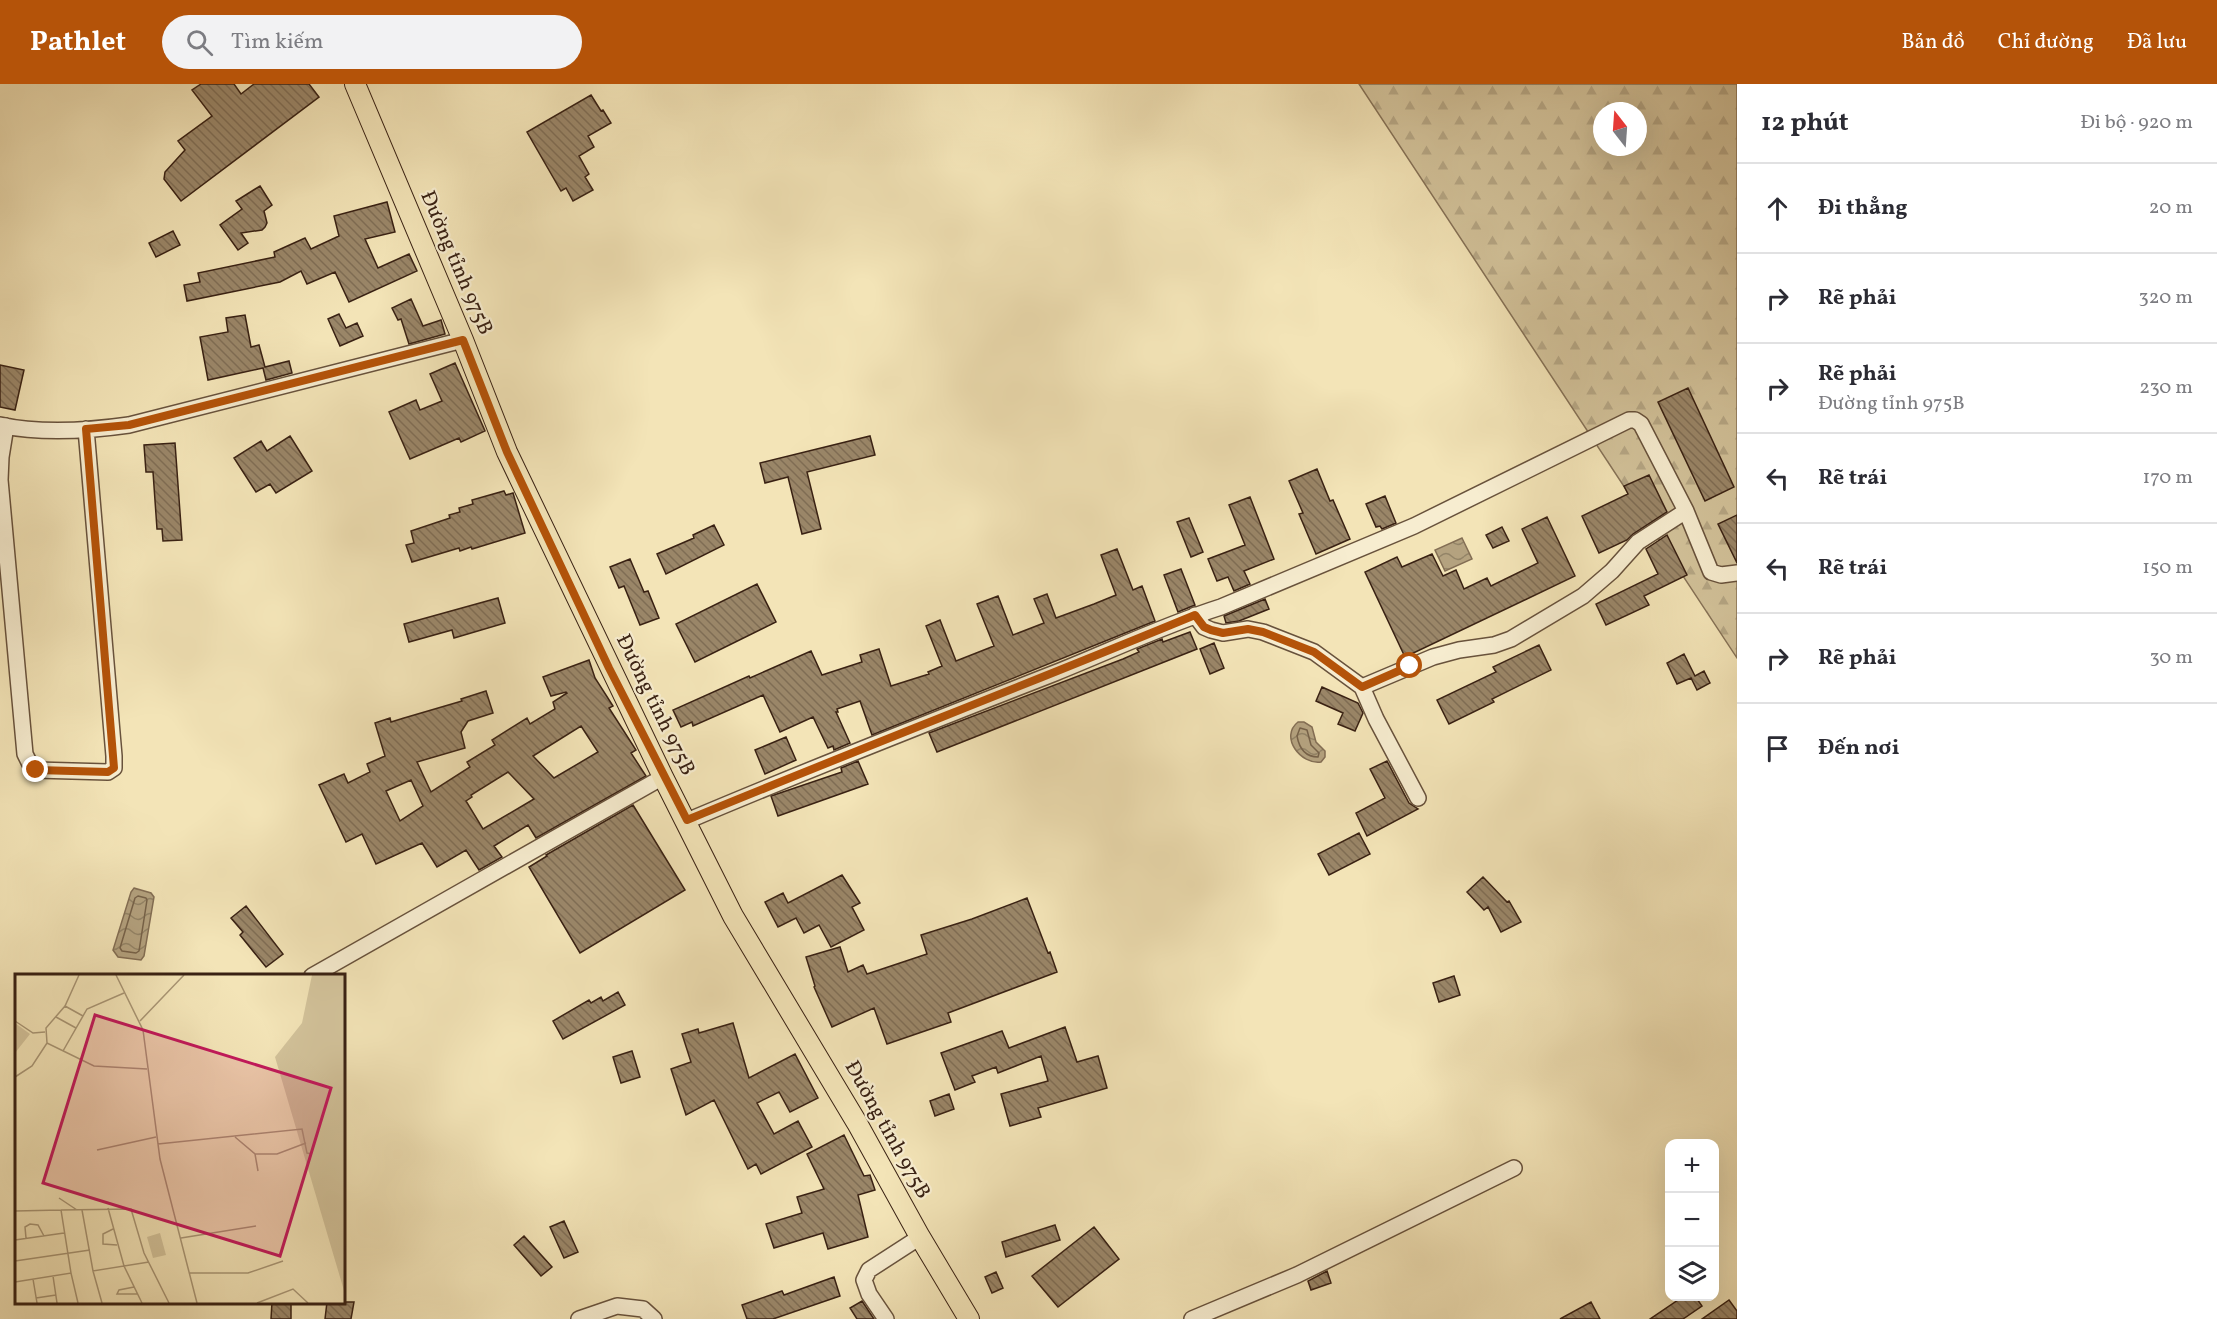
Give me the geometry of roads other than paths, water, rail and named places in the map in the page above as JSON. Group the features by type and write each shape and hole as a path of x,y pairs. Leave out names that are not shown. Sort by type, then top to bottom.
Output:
{"main road":[{"name":"Đường tỉnh 975B","path":"355,84 463,340 507,452 663,777 687,820 733,916 857,1123 920,1237 969,1319"}],"street":[{"path":"86,429 114,768 108,772 36,770 25,754 0,480 3,425 54,430 129,425 463,340"},
{"path":"687,820 844,755 1057,672 1195,615 1221,607 1414,526 1629,420 1635,420 1641,424 1686,511 1711,572 1721,575 1737,573"},
{"path":"1362,687 1433,657 1459,650 1494,645 1511,639 1583,596 1612,571 1638,542 1686,511"},
{"path":"1195,615 1204,627 1211,630 1223,633 1248,629 1263,632 1314,652 1362,687 1376,719 1418,798"},
{"path":"314,974 663,777"},
{"path":"1192,1319 1297,1275 1514,1168"},
{"path":"886,1319 868,1294 864,1280 869,1270 920,1237"},
{"path":"579,1319 617,1306 643,1309 654,1319"}],"water":[{"path":"1462,538 1472,559 1445,571 1435,550"},
{"path":"1298,722 1304,722 1312,727 1316,742 1325,751 1325,757 1321,762 1306,759 1295,749 1291,735"},
{"path":"134,888 151,893 154,897 144,956 141,960 118,957 113,950"}]}
